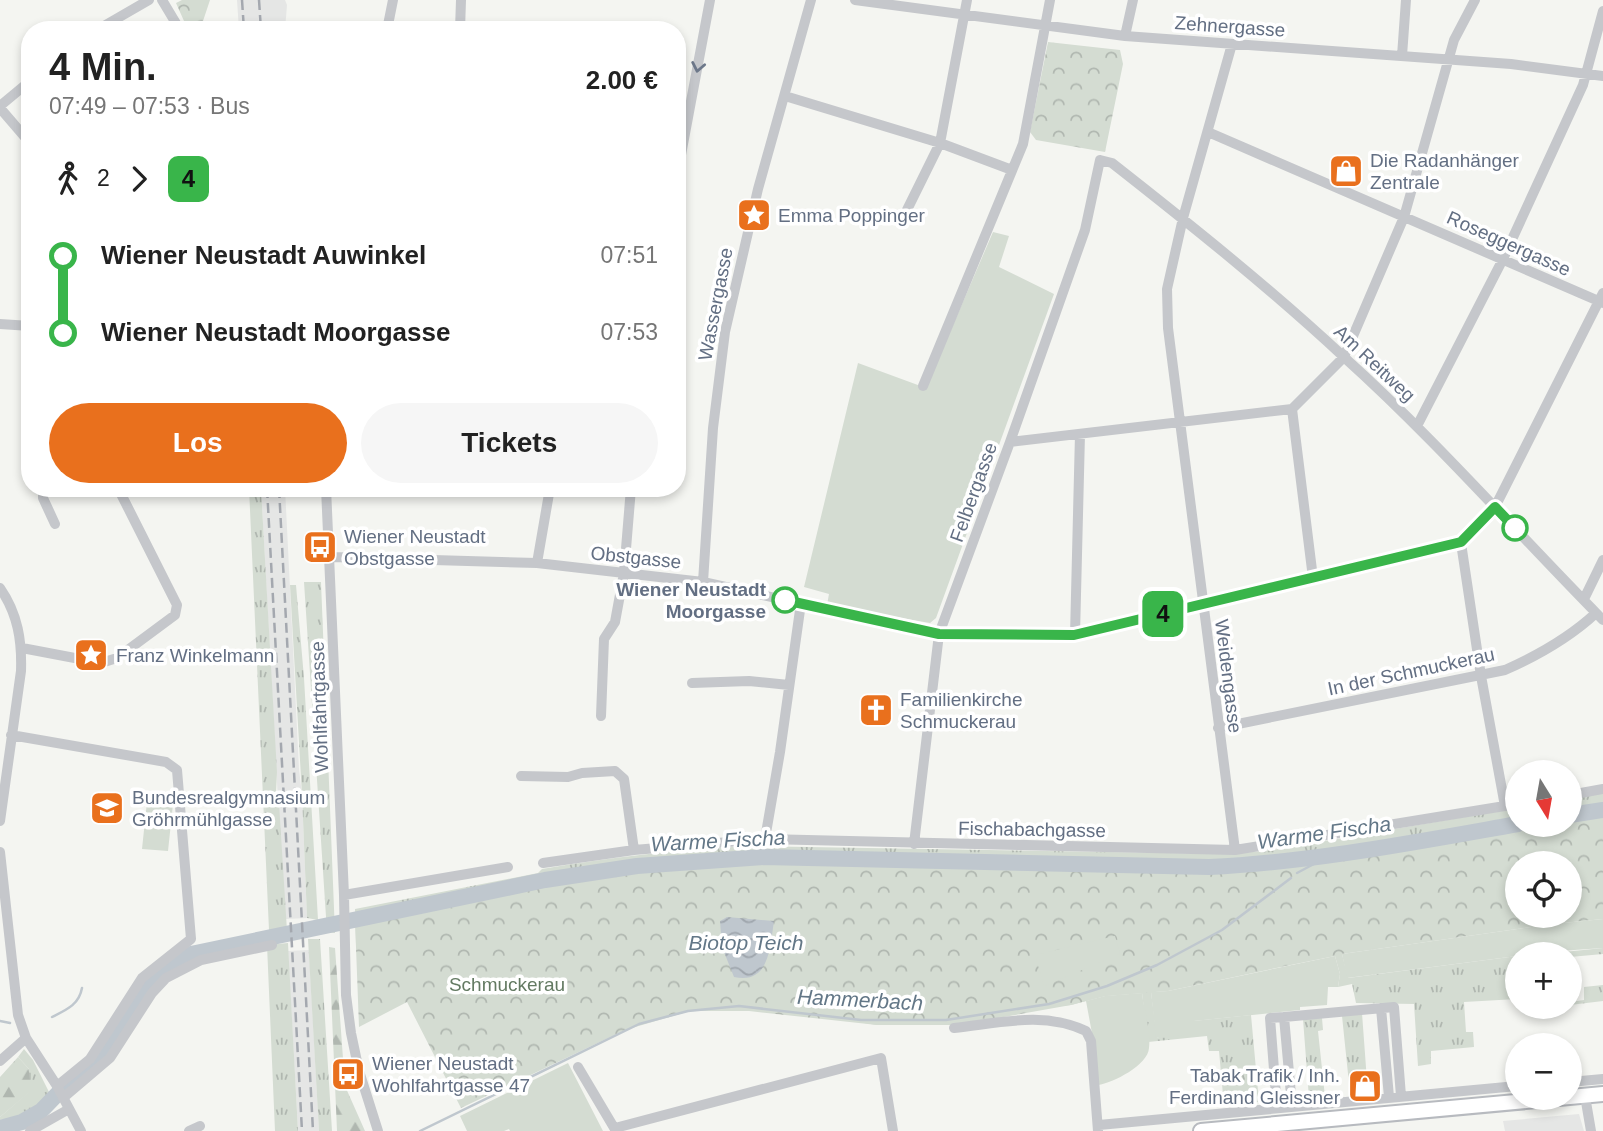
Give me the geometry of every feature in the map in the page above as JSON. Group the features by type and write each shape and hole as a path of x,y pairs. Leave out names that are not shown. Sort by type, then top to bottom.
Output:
{"main road":[{"path":"1201,1131 1314,1126 1603,1094"}],"street":[{"path":"113,21 149,0"},
{"path":"162,0 175,21"},
{"path":"389,21 393,0"},
{"path":"460,21 461,0"},
{"path":"686,128 710,0"},
{"name":"Wassergasse","path":"703,582 713,428 725,332 758,189 811,0"},
{"name":"Zehnergasse","path":"855,0 1125,36 1448,59 1603,76"},
{"path":"902,220 940,143 967,0"},
{"path":"923,386 1023,144 1050,0"},
{"path":"1125,36 1133,0"},
{"path":"1402,56 1406,0"},
{"path":"1010,442 1292,408 1345,357 1404,217 1454,40 1475,0"},
{"path":"1416,426 1503,259 1586,74 1603,11"},
{"name":"Weidengasse","path":"1232,44 1183,218 1167,289 1168,328 1179,423 1235,850"},
{"path":"21,88 0,107 21,132"},
{"path":"785,96 940,143 1012,170"},
{"name":"Roseggergasse","path":"1208,132 1602,299"},
{"name":"Am Reitweg","path":"1100,160 1112,163 1183,218 1345,357 1416,426 1600,616"},
{"name":"Felbergasse","path":"914,844 939,634 1085,230 1100,160"},
{"path":"1505,806 1481,676 1461,542 1495,507 1602,299"},
{"path":"0,324 21,325"},
{"path":"1292,408 1313,578"},
{"path":"1074,635 1080,434"},
{"path":"43,497 55,524"},
{"path":"22,648 100,663 117,658 175,615 177,606 122,497"},
{"name":"Wohlfahrtgasse","path":"327,497 345,910 346,995 359,1071 379,1131"},
{"path":"537,563 548,497"},
{"path":"601,716 604,639 615,622 624,573 630,497"},
{"name":"Obstgasse","path":"331,556 537,563 703,582 939,634 1074,635 1461,542"},
{"path":"1584,599 1603,561"},
{"path":"0,588 15,617 22,648 0,821"},
{"path":"765,839 801,603"},
{"name":"In der Schmuckerau","path":"1218,729 1505,670 1533,658 1600,616"},
{"path":"692,683 749,681 789,685"},
{"path":"12,735 166,762 177,770 191,939 142,978 90,1059 57,1086"},
{"path":"521,776 568,777 582,773 615,771 624,779 634,850"},
{"path":"1582,793 1603,789"},
{"name":"Fischabachgasse","path":"543,863 634,850 765,839 1235,850 1505,806"},
{"path":"0,852 18,1015 26,1038 57,1086 81,1131"},
{"path":"344,895 508,867"},
{"path":"30,1131 66,1104 110,1058 152,993 166,978 201,960 272,945"},
{"path":"1278,1108 1270,1018 1394,1007 1401,1096"},
{"path":"1381,1008 1389,1097"},
{"path":"1284,1017 1292,1106"},
{"path":"954,1028 1040,1018 1086,1031 1091,1041 1099,1128 1292,1106 1505,1087"},
{"path":"0,1061 26,1038"},
{"path":"578,1067 615,1130 881,1058 893,1131"},
{"path":"1582,1081 1603,1079"},
{"path":"1585,1096 1591,1131"}],"shaded area":[{"path":"237,0 285,0 287,5 286,21 238,21"},
{"path":"261,497 285,497 302,795 307,918 286,919"},
{"path":"309,950 319,1131 298,1131 288,951"},
{"path":"1579,1114 1584,1131 1505,1131 1503,1121"}],"green space":[{"path":"182,0 210,0 203,21 184,21 176,3"},
{"path":"1048,42 1120,50 1123,64 1105,152 1036,140 1030,132"},
{"path":"993,232 1009,236 999,267 1054,294 936,618 930,623 827,605 829,594 804,587 858,363 926,388"},
{"path":"249,497 262,497 276,793 279,803 287,931 269,930"},
{"path":"304,582 321,582 335,933 327,932"},
{"path":"290,585 296,585 304,678 318,920 307,918"},
{"path":"148,792 174,795 168,851 142,849"},
{"path":"1603,793 1603,803 1582,807 1582,797"},
{"path":"1603,803 1603,814 1582,817 1582,807"},
{"name":"Schmuckerau","path":"1505,810 1505,820 1273,860 1208,863 925,859 926,865 1209,870 1296,865 1505,830 1505,837 1563,837 1538,851 1505,851 1505,868 1337,945 1348,978 1505,958 1505,1000 1464,1002 1466,1032 1473,1032 1474,1047 1431,1051 1431,1064 1418,1066 1414,1004 1356,1003 1352,984 1338,987 1340,974 1335,956 1151,992 1157,1038 1193,1021 1251,1015 1259,1102 1224,1106 1219,1051 1209,1051 1207,1036 1148,1042 1142,993 1105,996 1071,1005 877,1025 356,944 355,909 538,873 542,869 644,855 747,846 1230,854 1272,850"},
{"name":"Schmuckerau","path":"1603,814 1582,826 1582,817"},
{"name":"Schmuckerau","path":"1603,814 1603,919 1582,921 1582,851 1505,851 1505,928 1525,928 1342,954 1168,991 1105,996 1071,1005 959,1025 877,1025 749,1011 690,1011 625,1030 461,1108 407,1002 359,1027 355,921 551,881 637,868 758,861 1209,870 1296,865 1505,830 1505,837 1582,837 1582,817"},
{"path":"1505,820 1505,830 1296,865 1209,870 925,865 925,858 1208,863 1273,860"},
{"path":"1603,919 1603,948 1582,949 1582,942 1505,942 1505,958 1347,978 1342,954 1525,928 1582,928 1582,921"},
{"path":"1115,936 1120,954 1044,986 1035,955"},
{"path":"308,939 320,939 332,1131 319,1131"},
{"path":"288,943 298,1131 275,1131 267,945"},
{"path":"329,947 335,948 345,1086 365,1131 337,1131"},
{"path":"1603,948 1603,954 1582,956 1582,950"},
{"path":"1335,956 1340,974 1338,987 1328,987 1327,1005 1194,1021 1194,1034 1156,1038 1151,992 1168,991"},
{"path":"1603,985 1603,1001 1582,1004 1584,987"},
{"path":"1142,993 1149,1035 1147,1054 1143,1061 1129,1072 1098,1085 1086,1001 1105,996"},
{"path":"1362,1013 1367,1081 1359,1082 1359,1093 1350,1093 1342,1016"},
{"path":"1322,1018 1323,1030 1318,1031 1325,1097 1309,1098 1303,1019"},
{"path":"24,1049 33,1060 50,1094 28,1113 0,1120 0,1117 30,1091 29,1069 18,1057"},
{"path":"18,1057 29,1069 31,1091 0,1117 0,1077"},
{"path":"568,1063 603,1131 467,1131 460,1116"}],"water":[{"name":"Biotop Teich","path":"727,917 774,921 766,961 755,975 746,978 734,977 722,947 720,921"}],"waterway":[{"name":"Warme Fischa","path":"1582,813 1603,810"},
{"name":"Warme Fischa","path":"0,1128 22,1122 41,1111 100,1055 147,984 168,964 186,955 545,880 637,866 764,857 1209,867 1326,856 1505,826"},
{"name":"Hammerbach","path":"1297,873 1327,857"},
{"name":"Hammerbach","path":"420,1131 639,1024 688,1011 739,1006 861,1020 946,1020 1049,1004 1107,986 1157,965 1222,930 1291,878"},
{"path":"52,1017 75,1003 82,988"},
{"path":"0,1021 10,1023"}],"railway":[{"path":"242,0 243,21"},
{"path":"259,0 260,21"},
{"path":"267,497 302,1131"},
{"path":"279,497 313,1131"}],"bus line":[{"name":"4","path":"785,600 939,634 1074,635 1461,542 1495,507 1515,528"}],"place":[{"name":"Die Radanhänger Zentrale","path":"1346,171"},
{"name":"Emma Poppinger","path":"754,215"},
{"name":"Wiener Neustadt Obstgasse","path":"320,547"},
{"name":"Wiener Neustadt Moorgasse","path":"785,600"},
{"name":"Franz Winkelmann","path":"91,655"},
{"name":"Familienkirche Schmuckerau","path":"876,710"},
{"name":"Bundesrealgymnasium Gröhrmühlgasse","path":"107,808"},
{"name":"Wiener Neustadt Wohlfahrtgasse 47","path":"348,1074"},
{"name":"Tabak Trafik / Inh. Ferdinand Gleissner","path":"1365,1086"}]}
